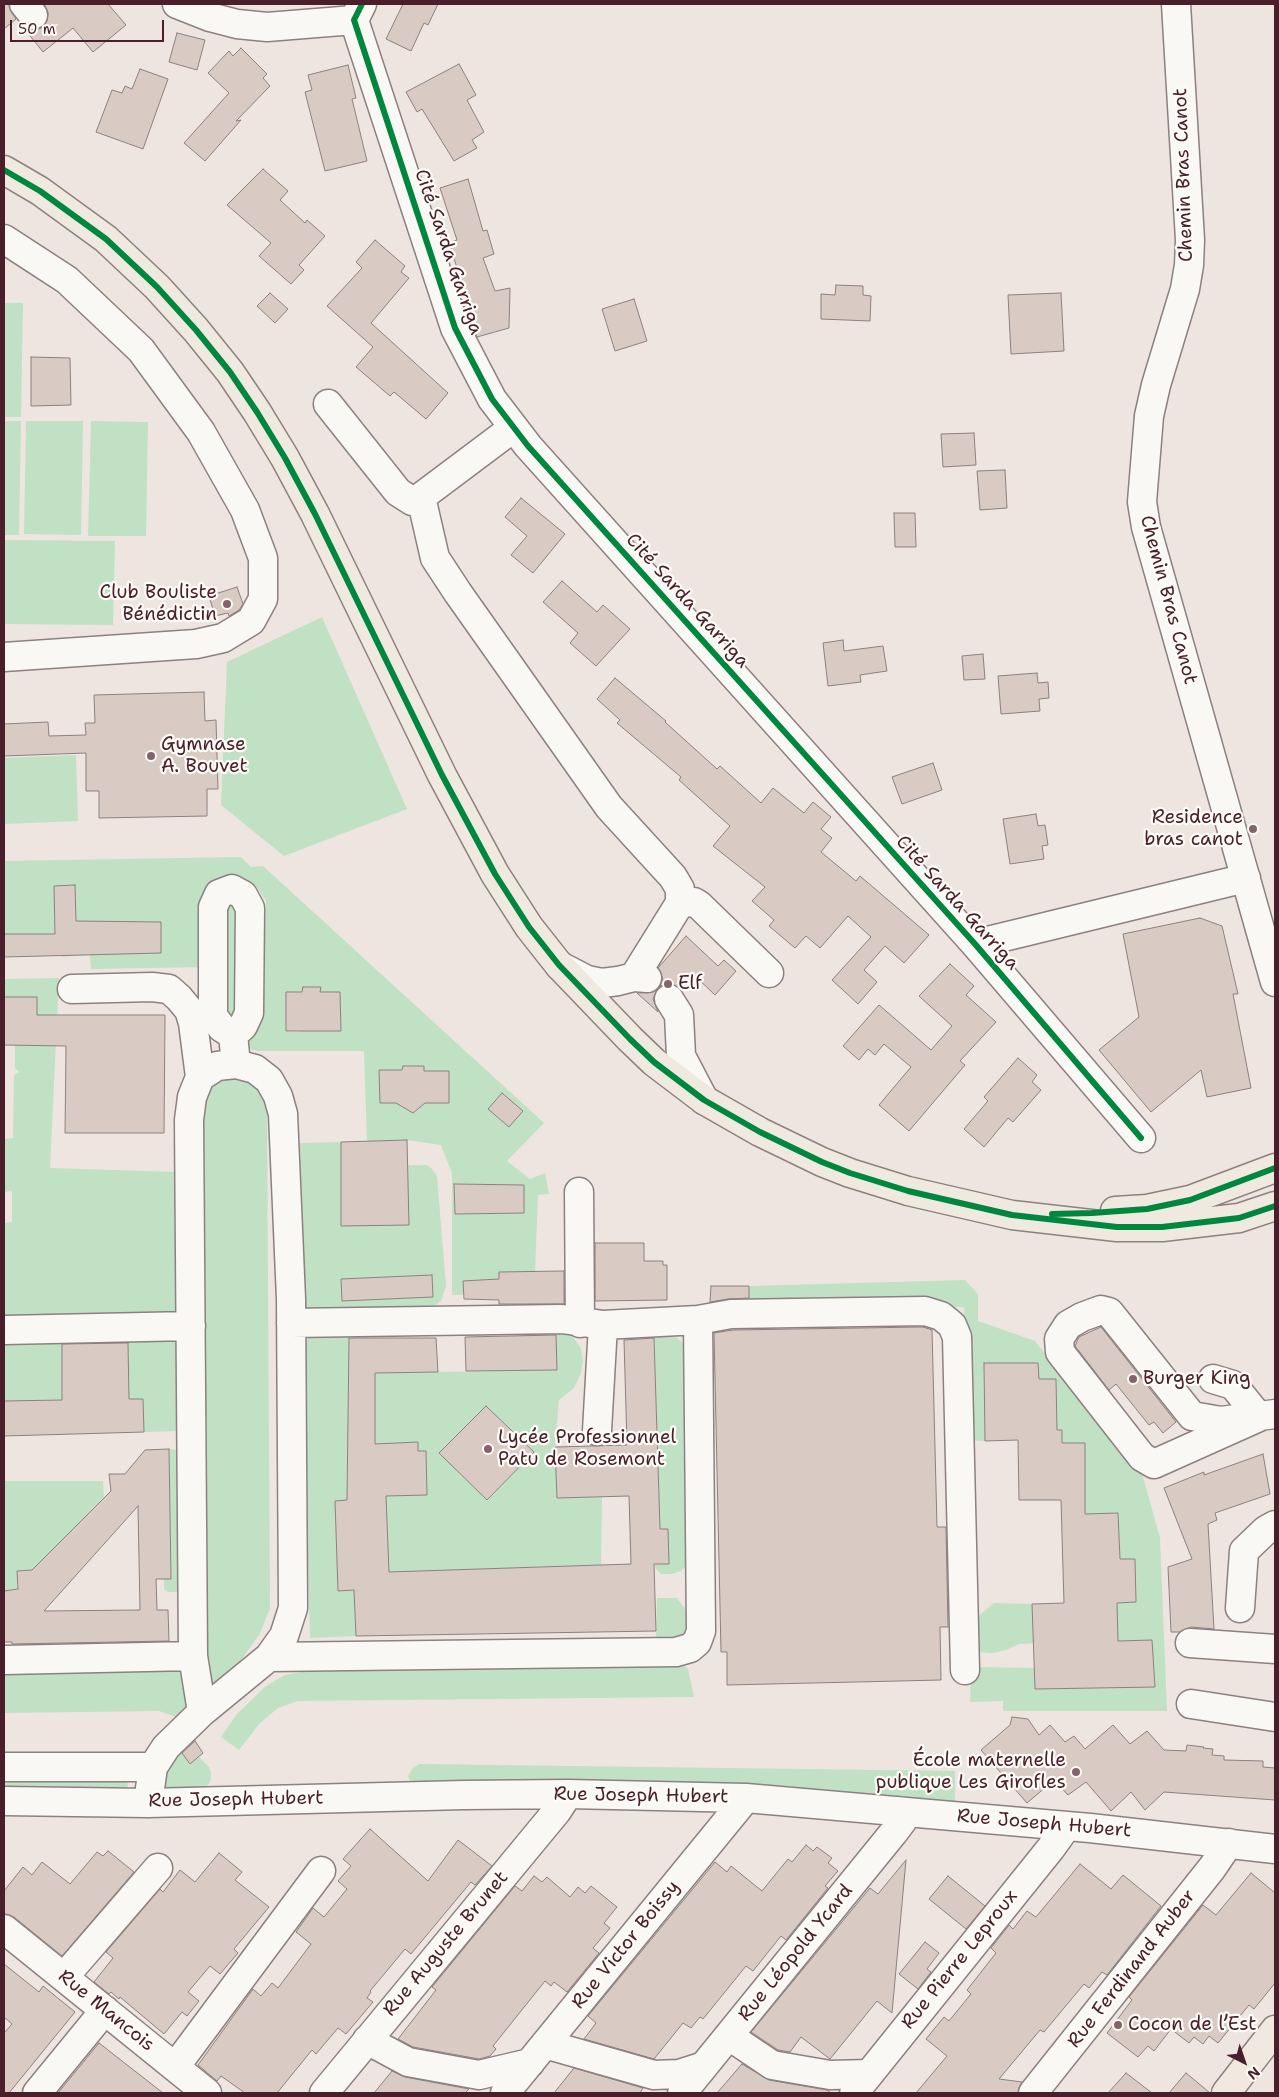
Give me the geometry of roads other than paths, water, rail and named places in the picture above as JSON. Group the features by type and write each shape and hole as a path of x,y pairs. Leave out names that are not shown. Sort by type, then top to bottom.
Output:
{"main road":[{"path":"4,170 40,191 106,239 157,287 196,330 230,372 285,458 315,514 473,835 495,874 559,965 654,1062 704,1100 802,1153 850,1173 908,1191 1012,1215 1117,1228 1162,1227 1239,1218 1275,1206"},
{"path":"1012,1215 1092,1213 1147,1209 1190,1200 1275,1168"},
{"path":"1226,2093 1275,2030"}],"street":[{"path":"177,4 210,17 236,24 267,27 358,12"},
{"name":"Chemin Bras Canot","path":"1176,4 1190,240 1189,265 1185,289 1156,385 1149,416 1142,502 1149,536 1275,982"},
{"name":"Cité Sarda Garriga","path":"358,12 455,328 492,399 513,428 975,944 1141,1138"},
{"path":"4,239 67,280 141,350 201,432 245,510 263,558 263,599 251,621 223,638 196,644 4,657"},
{"path":"328,404 398,492 412,501 421,497 513,428"},
{"path":"421,497 435,558 609,807 673,877 680,889 680,903 640,978 602,983 586,980 559,965"},
{"path":"975,944 1246,878"},
{"path":"680,903 694,902 699,905 769,973"},
{"path":"72,989 152,987 169,989 188,1010 193,1023 200,1077 192,1097 189,1120 192,1656 202,1712"},
{"path":"670,999 679,1015 681,1056 704,1100"},
{"path":"233,1036 236,1064"},
{"path":"148,1803 153,1766 166,1747 202,1712 269,1657 284,1636 293,1608 291,1323 283,1114 278,1096 269,1080 255,1069 236,1064 217,1066 200,1077"},
{"path":"579,1192 591,1324 597,1431"},
{"path":"1101,1310 1110,1312 1192,1416 1222,1422 1267,1416 1154,1464 1142,1458 1060,1352 1059,1338 1068,1325 1082,1317 1101,1310"},
{"path":"291,1323 562,1319 591,1324 698,1320 731,1314 925,1311 941,1316 952,1325 957,1337 965,1670"},
{"path":"269,1657 676,1652 690,1648 697,1642 701,1631 698,1320"},
{"path":"4,1330 191,1326"},
{"path":"1213,1379 1233,1385 1267,1416"},
{"path":"1240,1608 1244,1551 1266,1530 1275,1525"},
{"path":"1190,1643 1275,1649"},
{"path":"4,1660 192,1656"},
{"path":"1191,1704 1275,1717"},
{"path":"4,1767 153,1766"},
{"name":"Rue Joseph Hubert","path":"4,1801 148,1803 568,1794 746,1798 1066,1827 1275,1849"},
{"name":"Rue Auguste Brunet","path":"324,2093 557,1811 568,1794"},
{"name":"Rue Victor Boissy","path":"506,2093 746,1798"},
{"name":"Rue Léopold Ycard","path":"682,2093 894,1832 903,1820 898,1811"},
{"name":"Rue Pierre Leproux","path":"861,2084 1066,1827"},
{"name":"Rue Ferdinand Auber","path":"1033,2093 1212,1868 1229,1843"},
{"path":"64,1977 158,1868"},
{"path":"175,2067 321,1871"},
{"name":"Rue Mancois","path":"4,1929 207,2093"},
{"path":"37,2093 105,2010"},
{"path":"729,2036 772,2066 830,2075 861,2084"},
{"path":"367,2040 408,2062 479,2075 538,2054 654,2075 679,2074 704,2066"}],"place":[{"name":"Club Bouliste Bénédictin","path":"227,604"},
{"name":"Gymnase A. Bouvet","path":"151,756"},
{"name":"Residence bras canot","path":"1253,829"},
{"name":"Elf","path":"668,984"},
{"name":"Burger King","path":"1133,1379"},
{"name":"Lycée Professionnel Patu de Rosemont","path":"488,1449"},
{"name":"École maternelle publique Les Girofles","path":"1076,1772"},
{"name":"Cocon de l’Est","path":"1118,2025"}]}
